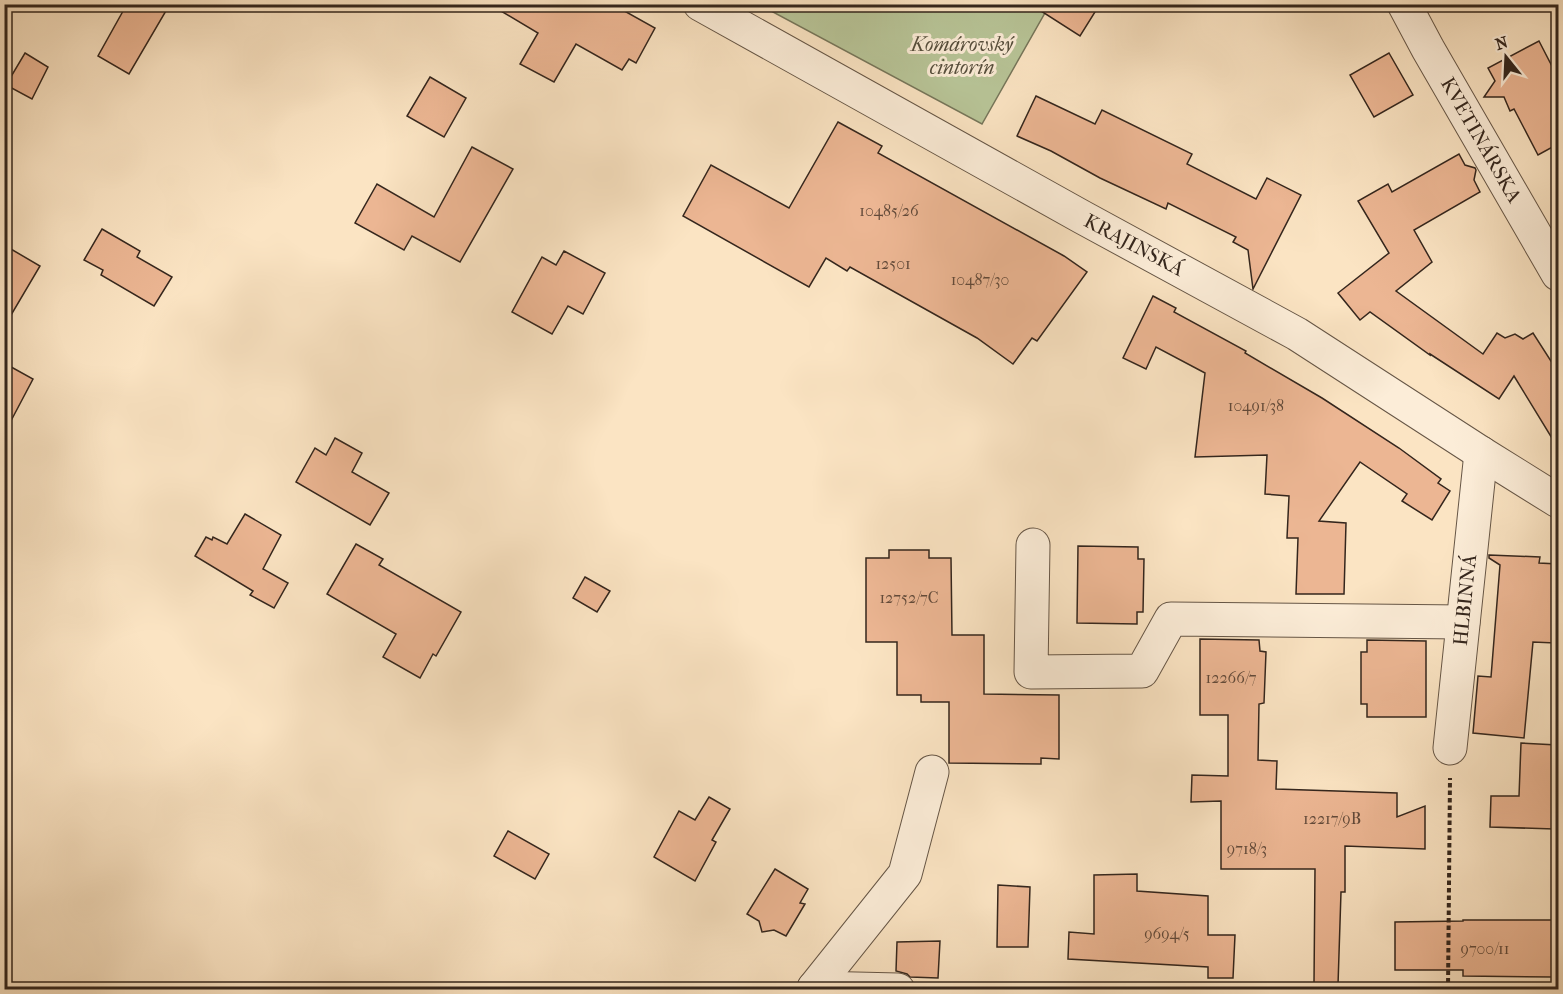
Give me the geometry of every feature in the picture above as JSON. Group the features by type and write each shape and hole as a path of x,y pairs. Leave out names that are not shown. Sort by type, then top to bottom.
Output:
{"street":[{"name":"KVETINÁRSKA","path":"1404,4 1558,274"},
{"name":"KRAJINSKÁ","path":"702,5 1297,334 1481,453 1556,497"},
{"name":"HLBINNÁ","path":"1450,747 1481,453"},
{"path":"1033,545 1031,672 1142,671 1171,620 1463,622"},
{"path":"814,988 905,874 932,772"},
{"path":"814,988 898,990"}],"path":[{"path":"1448,990 1450,747"}],"green space":[{"name":"Komárovský cintorín","path":"760,5 1053,5 1045,13 982,124"}],"building":[{"path":"127,4 170,4 129,74 98,56"},
{"path":"489,4 612,4 655,28 636,63 629,59 622,70 576,44 554,82 520,64 538,33"},
{"path":"1030,4 1100,4 1080,36"},
{"path":"1539,41 1558,78 1558,144 1538,155 1514,109 1510,111 1504,97 1484,97 1495,81 1488,68"},
{"path":"25,53 48,67 32,99 6,85"},
{"path":"1389,53 1413,95 1374,117 1350,75"},
{"path":"430,77 466,98 444,137 407,116"},
{"path":"1036,96 1095,124 1102,110 1192,154 1187,164 1256,199 1267,178 1301,195 1253,289 1248,250 1233,242 1236,237 1168,203 1166,209 1017,136"},
{"path":"838,122 882,146 878,153 1064,256 1087,272 1037,341 1032,338 1013,364 977,338 850,267 847,271 826,258 809,287 683,216 711,165 789,208"},
{"path":"472,147 513,169 460,262 412,236 404,250 355,223 377,184 434,217"},
{"path":"1459,154 1465,165 1475,168 1474,180 1480,192 1414,230 1432,262 1396,291 1483,354 1497,333 1505,338 1515,334 1523,339 1533,333 1558,372 1558,448 1514,376 1499,399 1430,355 1370,312 1360,320 1338,293 1389,253 1358,201 1388,184 1392,192"},
{"path":"102,229 140,251 137,257 172,277 154,306 101,275 103,270 84,260"},
{"path":"4,245 40,266 4,327"},
{"path":"564,251 605,273 583,314 568,306 552,334 512,312 542,257 556,265"},
{"path":"1153,296 1176,308 1174,312 1246,351 1245,353 1322,398 1399,448 1441,479 1438,483 1450,491 1432,520 1402,501 1407,494 1360,462 1319,521 1346,523 1344,594 1296,594 1298,538 1287,538 1289,496 1265,494 1267,455 1195,457 1205,373 1156,347 1146,369 1123,358"},
{"path":"4,363 33,379 4,434"},
{"path":"335,438 362,453 352,472 389,493 370,525 296,482 315,448 326,455"},
{"path":"245,514 281,535 263,569 288,583 274,608 250,595 253,591 195,556 206,537 212,540 213,537 227,544"},
{"path":"356,544 383,559 379,565 461,612 436,656 433,654 420,678 383,657 396,634 327,594"},
{"path":"1078,546 1138,547 1138,559 1144,559 1143,612 1137,612 1137,624 1077,623"},
{"path":"889,550 929,550 929,558 951,558 952,635 984,635 984,694 1059,695 1059,759 1041,758 1041,764 949,763 949,702 921,702 921,695 897,695 897,642 866,642 866,558 889,558"},
{"path":"1489,555 1540,557 1539,563 1558,564 1555,643 1533,642 1524,738 1473,733 1478,676 1491,677 1500,565 1489,558"},
{"path":"585,577 610,591 597,612 573,598"},
{"path":"1200,639 1259,640 1260,651 1266,652 1264,703 1259,704 1258,760 1277,761 1276,789 1397,793 1397,817 1425,806 1425,849 1345,846 1345,892 1341,892 1338,985 1314,984 1315,869 1221,869 1221,801 1191,802 1192,775 1228,776 1228,715 1200,715"},
{"path":"1367,640 1426,641 1426,717 1367,717 1367,704 1361,704 1361,652 1367,652"},
{"path":"1521,743 1557,745 1554,829 1490,827 1491,796 1519,796"},
{"path":"709,797 730,809 712,840 716,842 695,881 654,857 679,811 695,820"},
{"path":"508,831 549,854 535,879 494,856"},
{"path":"775,869 808,889 800,903 805,904 786,936 774,930 762,932 759,921 747,914"},
{"path":"1137,874 1137,891 1208,896 1208,935 1235,935 1233,978 1208,978 1208,967 1068,959 1069,932 1094,934 1094,875"},
{"path":"998,885 1030,887 1028,947 997,947"},
{"path":"1553,920 1552,977 1463,976 1463,970 1395,970 1395,922"},
{"path":"940,941 938,978 910,977 896,971 897,942"}]}
